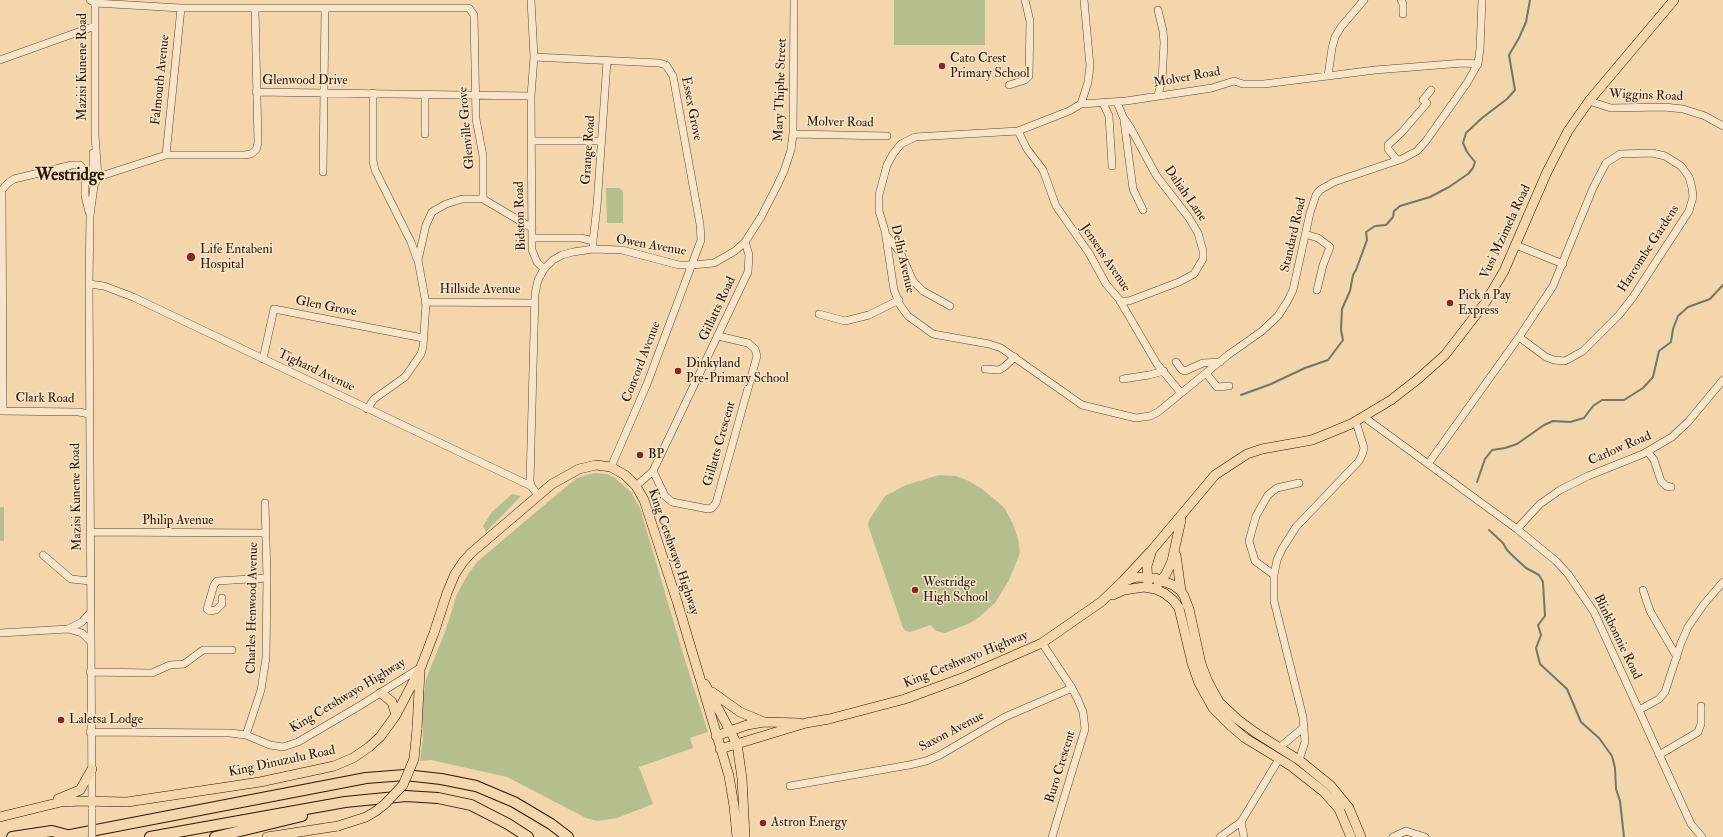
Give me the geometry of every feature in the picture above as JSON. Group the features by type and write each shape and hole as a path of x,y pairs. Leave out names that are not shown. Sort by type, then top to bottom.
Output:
{"highway":[{"path":"12,837 52,832 64,836 366,778 405,775 440,779 476,786 514,802 551,824 568,837"},
{"path":"150,837 345,802 398,797 438,798 471,805 508,824 528,837"},
{"path":"215,837 313,813 345,802"}],"main road":[{"name":"Vusi Mzimela Road","path":"1183,514 1169,568 1162,580 1152,588 1148,577 1147,566 1152,550 1210,480 1236,460 1262,449 1324,436 1360,419 1392,400 1445,355 1485,303 1504,271 1560,144 1589,101 1674,0"},
{"name":"King Cetshwayo Highway","path":"420,667 455,574 471,553 552,484 579,469 596,465 611,467 625,475 636,486 644,500 699,672 716,736 731,730 764,722 806,723"},
{"path":"1175,547 1181,591 1189,609 1201,664 1208,682 1219,702 1237,719 1299,760 1317,774 1342,798 1355,819 1361,837"},
{"path":"1122,582 1152,550"},
{"name":"King Cetshwayo Highway","path":"1101,602 1122,582 1136,577 1148,577 1162,580 1181,591"},
{"name":"King Cetshwayo Highway","path":"720,749 806,723 829,719 905,699 962,678 1042,643 1101,602 1124,590 1138,587 1152,588"},
{"path":"1152,588 1168,596 1179,608 1192,663 1200,683 1213,708 1245,738 1306,776 1324,792 1338,809 1351,837"},
{"name":"King Dinuzulu Road","path":"0,817 38,806 61,802 92,805 103,802 120,803 141,801 260,782 334,766 353,758 380,737 396,715 420,667"},
{"path":"267,837 338,826 366,817 385,804 399,790 410,772 414,759 420,667"},
{"name":"King Cetshwayo Highway","path":"699,672 731,730"},
{"path":"708,688 740,712 764,722"},
{"path":"381,693 392,702 396,715"},
{"path":"731,730 737,744 742,778 746,837"},
{"path":"716,736 731,787 737,837"},
{"path":"38,806 80,790 92,769"}],"street":[{"name":"Bidston Road","path":"531,0 534,57 531,96 532,238 534,255 537,262 544,269"},
{"name":"Mary Thiphe Street","path":"745,242 761,217 784,172 791,150 794,134 794,0"},
{"path":"1009,85 1025,80 1028,76 1030,21 1025,0"},
{"path":"1081,104 1088,82 1090,66 1084,0"},
{"path":"1328,76 1332,48 1336,37 1341,27 1364,0"},
{"path":"1401,0 1403,4 1403,14"},
{"name":"Standard Road","path":"1144,418 1158,412 1220,362 1271,324 1287,302 1293,290 1313,201 1320,190 1328,184 1412,154 1426,141 1467,83 1478,64 1482,0"},
{"path":"93,1 181,8 325,9 323,172"},
{"name":"Mazisi Kunene Road","path":"92,837 92,769 90,732 89,284 90,216 95,177 93,143 95,135 95,26 93,1"},
{"name":"Falmouth Avenue","path":"166,155 181,8"},
{"path":"255,8 256,92"},
{"name":"Glenville Grove","path":"325,9 469,8 474,15 476,119 483,156 482,199"},
{"path":"1158,10 1164,43 1162,80 1158,95"},
{"path":"0,60 95,26"},
{"name":"Essex Grove","path":"534,57 662,63 670,69 673,76 700,224 701,240 692,265"},
{"name":"Grange Road","path":"593,241 602,141 607,61"},
{"name":"Molver Road","path":"905,142 925,136 974,135 1018,131 1081,104 1117,102 1212,88 1234,81 1243,84 1264,84 1375,70 1452,64 1478,64"},
{"path":"1397,160 1388,148 1388,145 1402,132 1427,103 1423,100 1431,90"},
{"name":"Glenwood Drive","path":"95,177 166,155 251,154 256,150 258,143 256,92 531,96"},
{"path":"367,409 374,398 398,382 409,372 421,354 424,338 426,302 418,260 411,242 375,170 372,156 373,93"},
{"path":"425,94 425,134"},
{"name":"Wiggins Road","path":"1589,101 1612,108 1664,107 1683,109 1705,116 1723,126"},
{"name":"Daliah Lane","path":"1117,102 1123,117 1156,175 1189,218 1198,233 1203,251 1203,259 1194,274 1179,282 1129,301 1120,301"},
{"path":"1103,103 1109,116 1112,166"},
{"path":"1123,117 1128,142 1133,189 1143,210"},
{"name":"Jensens Avenue","path":"1018,131 1027,149 1043,170 1056,206 1089,253 1106,284 1120,301 1145,346 1157,364 1181,393"},
{"name":"Molver Road","path":"794,134 887,136"},
{"path":"532,141 602,141"},
{"name":"Delhi Avenue","path":"905,142 893,154 887,166 879,195 879,211 885,234 894,290 908,316 933,334 989,344 1001,348 1077,403 1130,417 1144,418"},
{"name":"Harcombe Gardens","path":"1428,464 1519,337 1553,286 1601,170 1610,159 1620,154 1628,153 1659,154 1676,162 1686,172 1692,188 1693,197 1689,211 1633,297 1619,315 1588,346 1576,356 1565,361 1559,361 1546,357 1519,337"},
{"path":"1,411 2,190 8,182 14,179 72,165 80,165 85,171 86,196 90,216"},
{"path":"418,260 426,225 432,212 446,204 462,200 482,199 532,228"},
{"path":"885,234 900,252 913,281 923,291 950,306"},
{"path":"1305,234 1318,238 1330,247 1323,265 1317,290"},
{"path":"532,238 581,238 593,241 593,250"},
{"name":"Owen Avenue","path":"544,269 553,260 562,255 593,250 622,250 679,265 714,263 736,251 745,242"},
{"name":"Gillatts Road","path":"636,486 653,472 748,272 749,255 745,242"},
{"path":"1516,245 1563,264"},
{"name":"Concord Avenue","path":"611,467 647,384 692,265"},
{"path":"538,495 531,486 535,303 538,280 544,269"},
{"name":"Tighard Avenue","path":"89,284 104,286 133,297 531,486"},
{"path":"820,314 845,321 869,315 899,300"},
{"name":"Hillside Avenue","path":"426,302 535,303"},
{"name":"Glen Grove","path":"263,359 274,309 424,338"},
{"name":"Gillatts Crescent","path":"653,472 665,496 672,502 708,509 712,508 716,503 757,356 755,349 748,343 718,336"},
{"path":"985,369 999,370 1015,357"},
{"path":"1176,362 1182,370 1185,371 1203,363 1220,362"},
{"path":"1123,378 1149,375 1164,371"},
{"path":"1206,373 1217,387 1229,386"},
{"name":"Carlow Road","path":"1517,529 1540,504 1560,490 1588,476 1648,452 1672,437 1688,422 1723,380"},
{"name":"Clark Road","path":"1,411 79,412 89,414"},
{"path":"1299,760 1305,742 1304,727 1274,601 1274,576 1277,560 1296,527 1359,461 1364,448 1360,419"},
{"name":"Blinkbonnie Road","path":"1360,419 1428,464 1517,529 1556,561 1578,587 1594,612 1691,824 1702,837"},
{"path":"1648,452 1654,460 1661,481 1666,486 1671,487"},
{"path":"1274,576 1255,561 1250,545 1250,532 1256,516 1268,495 1277,488 1299,483"},
{"name":"Charles Henwood Avenue","path":"246,735 264,676 267,640 265,503"},
{"name":"Philip Avenue","path":"90,532 266,533"},
{"path":"42,555 70,579 90,581"},
{"path":"222,598 222,604 216,610 210,611 207,609 214,585 217,581 267,578"},
{"path":"1639,710 1659,699 1665,692 1688,627 1704,604 1723,582"},
{"path":"1643,590 1650,611 1677,657"},
{"path":"68,629 82,622 90,613"},
{"path":"0,633 68,629 82,633 90,641"},
{"name":"Buro Crescent","path":"1042,643 1072,688 1083,712 1085,729 1052,837"},
{"path":"90,672 152,673 170,666 184,664 203,650 232,650"},
{"name":"King Cetshwayo Highway","path":"90,732 216,732 246,735 277,747 288,746 381,693 420,667"},
{"name":"Saxon Avenue","path":"790,786 909,765 926,760 940,755 1005,717 1072,688"},
{"path":"1659,755 1698,732 1701,724 1701,706"},
{"path":"1279,748 1304,727"},
{"path":"1220,837 1241,822 1279,759"},
{"path":"1241,822 1244,837"},
{"path":"1393,837 1406,831 1425,837"}],"green space":[{"path":"894,0 985,0 985,45 894,45"},
{"path":"606,188 620,188 623,192 623,223 607,223"},
{"path":"594,473 607,474 615,478 631,492 640,508 708,732 690,738 693,748 639,767 653,804 617,818 597,821 586,818 507,777 431,760 420,761 423,739 422,708 426,679 445,632 457,594 467,576 478,561 567,486 577,478"},
{"path":"939,475 956,476 969,481 998,502 1005,509 1013,524 1018,539 1020,553 1009,580 995,603 978,618 970,623 945,633 936,631 931,625 910,632 903,628 868,525 869,520 885,496 906,485"},
{"path":"512,494 521,496 486,532 483,526 492,512"},
{"path":"0,507 4,507 4,541 0,541"}],"waterway":[{"path":"1241,395 1328,360 1343,340 1341,330 1342,309 1350,291 1353,275 1367,240 1366,232 1375,226 1386,225 1393,217 1394,211 1400,206 1430,197 1449,187 1468,174 1473,168 1475,162 1467,152 1463,143 1466,133 1482,118 1507,99 1515,90 1509,55 1526,22 1530,0"},
{"path":"1477,482 1485,459 1492,450 1517,444 1544,425 1553,421 1570,422 1584,418 1593,406 1602,400 1624,400 1643,388 1653,377 1659,351 1671,342 1673,329 1678,316 1688,307 1710,299 1723,285"},
{"path":"1489,530 1526,568 1539,575 1543,582 1545,616 1538,625 1541,635 1536,648 1540,664 1567,689 1581,722 1599,738 1612,756 1615,768 1616,789 1620,801 1624,837"}],"place":[{"name":"Cato Crest Primary School","path":"942,66"},
{"name":"Life Entabeni Hospital","path":"191,257"},
{"name":"Pick n Pay Express","path":"1450,303"},
{"name":"Dinkyland Pre-Primary School","path":"678,371"},
{"name":"BP","path":"640,455"},
{"name":"Westridge High School","path":"915,590"},
{"name":"Laletsa Lodge","path":"61,720"},
{"name":"Astron Energy","path":"763,823"}],"district":[{"name":"Westridge","path":"70,176"}]}
